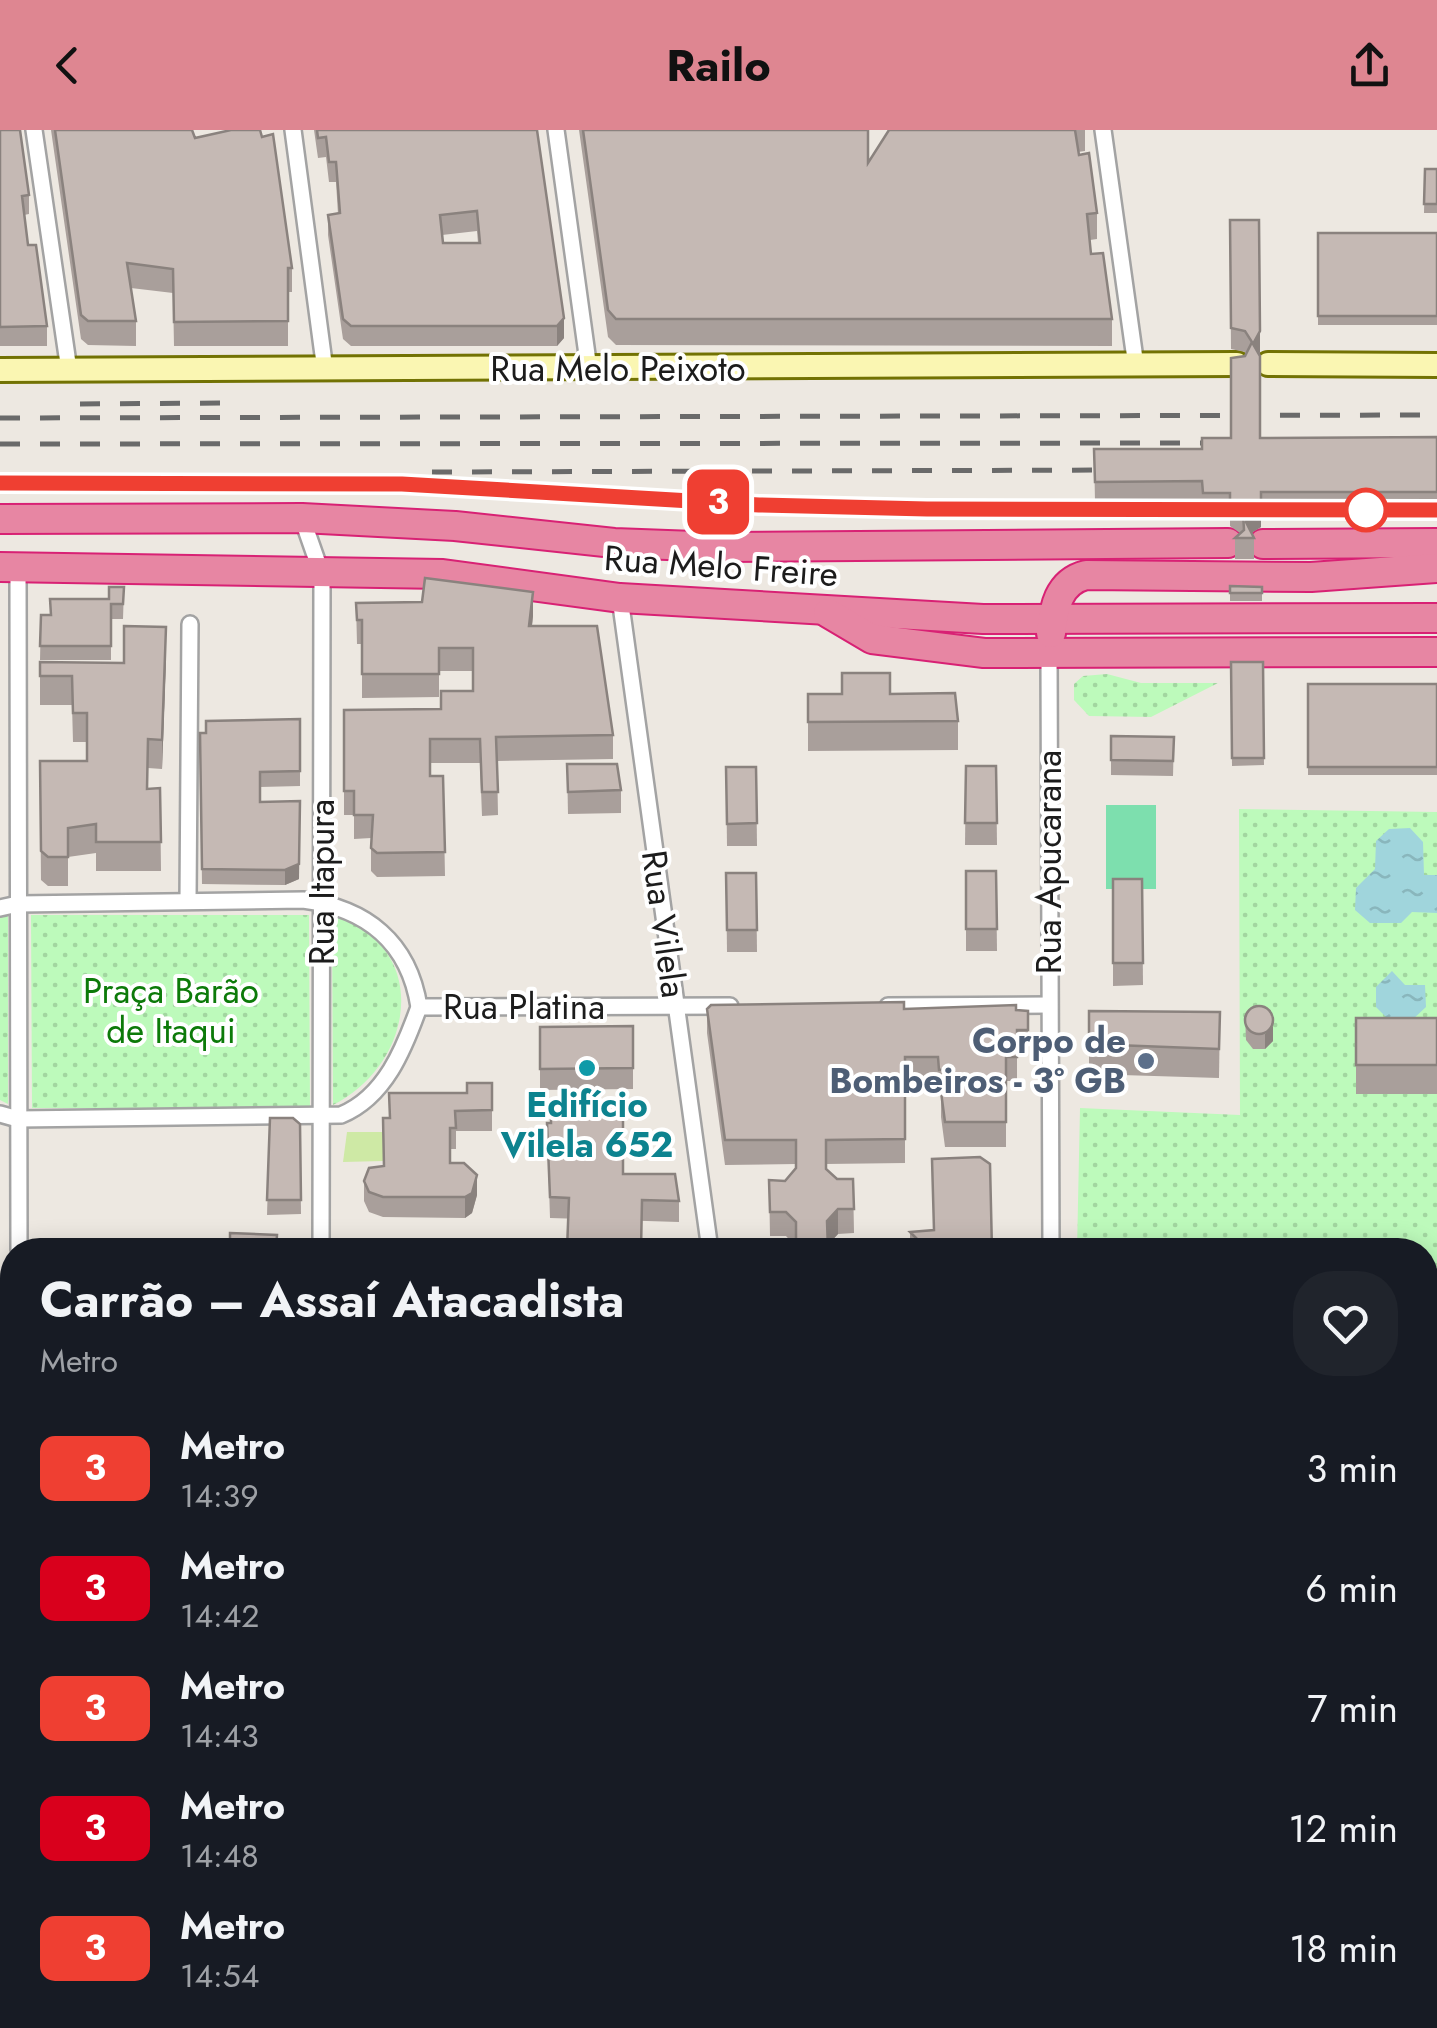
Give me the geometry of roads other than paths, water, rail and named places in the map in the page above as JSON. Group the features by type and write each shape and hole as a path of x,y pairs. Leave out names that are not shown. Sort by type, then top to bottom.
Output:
{"highway":[{"name":"Rua Melo Freire","path":"0,519 302,518 455,526 614,543 721,547 1228,543"},
{"path":"1262,544 1437,543"},
{"name":"Rua Melo Freire","path":"9,567 443,574 620,598 826,612 1053,619 1437,618"},
{"path":"1048,654 1053,619 1066,584 1086,574 1311,576 1437,568"},
{"path":"826,612 856,633 891,643 984,654 1437,652"}],"main road":[{"name":"Rua Melo Peixoto","path":"0,370 1237,364"},
{"path":"1268,364 1437,364"}],"street":[{"path":"34,130 68,370"},
{"path":"293,130 325,370"},
{"path":"556,130 589,369"},
{"path":"1103,130 1136,366"},
{"name":"Rua Itapura","path":"302,518 320,570 321,1238"},
{"path":"9,567 18,904 19,1238"},
{"name":"Rua Vilela","path":"620,598 708,1238"},
{"path":"188,901 190,624"},
{"name":"Rua Apucarana","path":"1048,654 1052,1238"},
{"path":"0,908 18,904 188,901 322,903 363,916 384,935 404,963 420,1007 400,1055 366,1100 341,1114 18,1119 0,1114"},
{"path":"861,1006 1049,1005"},
{"name":"Rua Platina","path":"420,1007 744,1006"},
{"path":"0,1222 19,1222"}],"water":[{"path":"1410,828 1423,842 1424,875 1437,875 1437,913 1412,912 1401,923 1370,923 1355,910 1356,888 1375,869 1376,841 1389,829"},
{"path":"1392,971 1405,985 1425,985 1426,1007 1411,1021 1390,1021 1376,1007 1376,987"}],"railway":[{"path":"80,404 230,403"},
{"path":"0,418 1437,415"},
{"path":"0,444 1232,443"},
{"path":"432,472 1122,470"},
{"path":"0,483 402,484 759,505 1229,510"}],"metro line":[{"name":"3","path":"0,483 402,484 759,505 927,509 1437,510"}],"place":[{"name":"Corpo de Bombeiros - 3º GB","path":"1146,1061"},
{"name":"Edifício Vilela 652","path":"587,1068"}],"park label":[{"name":"Praça Barão de Itaqui","path":"171,1011"}]}
